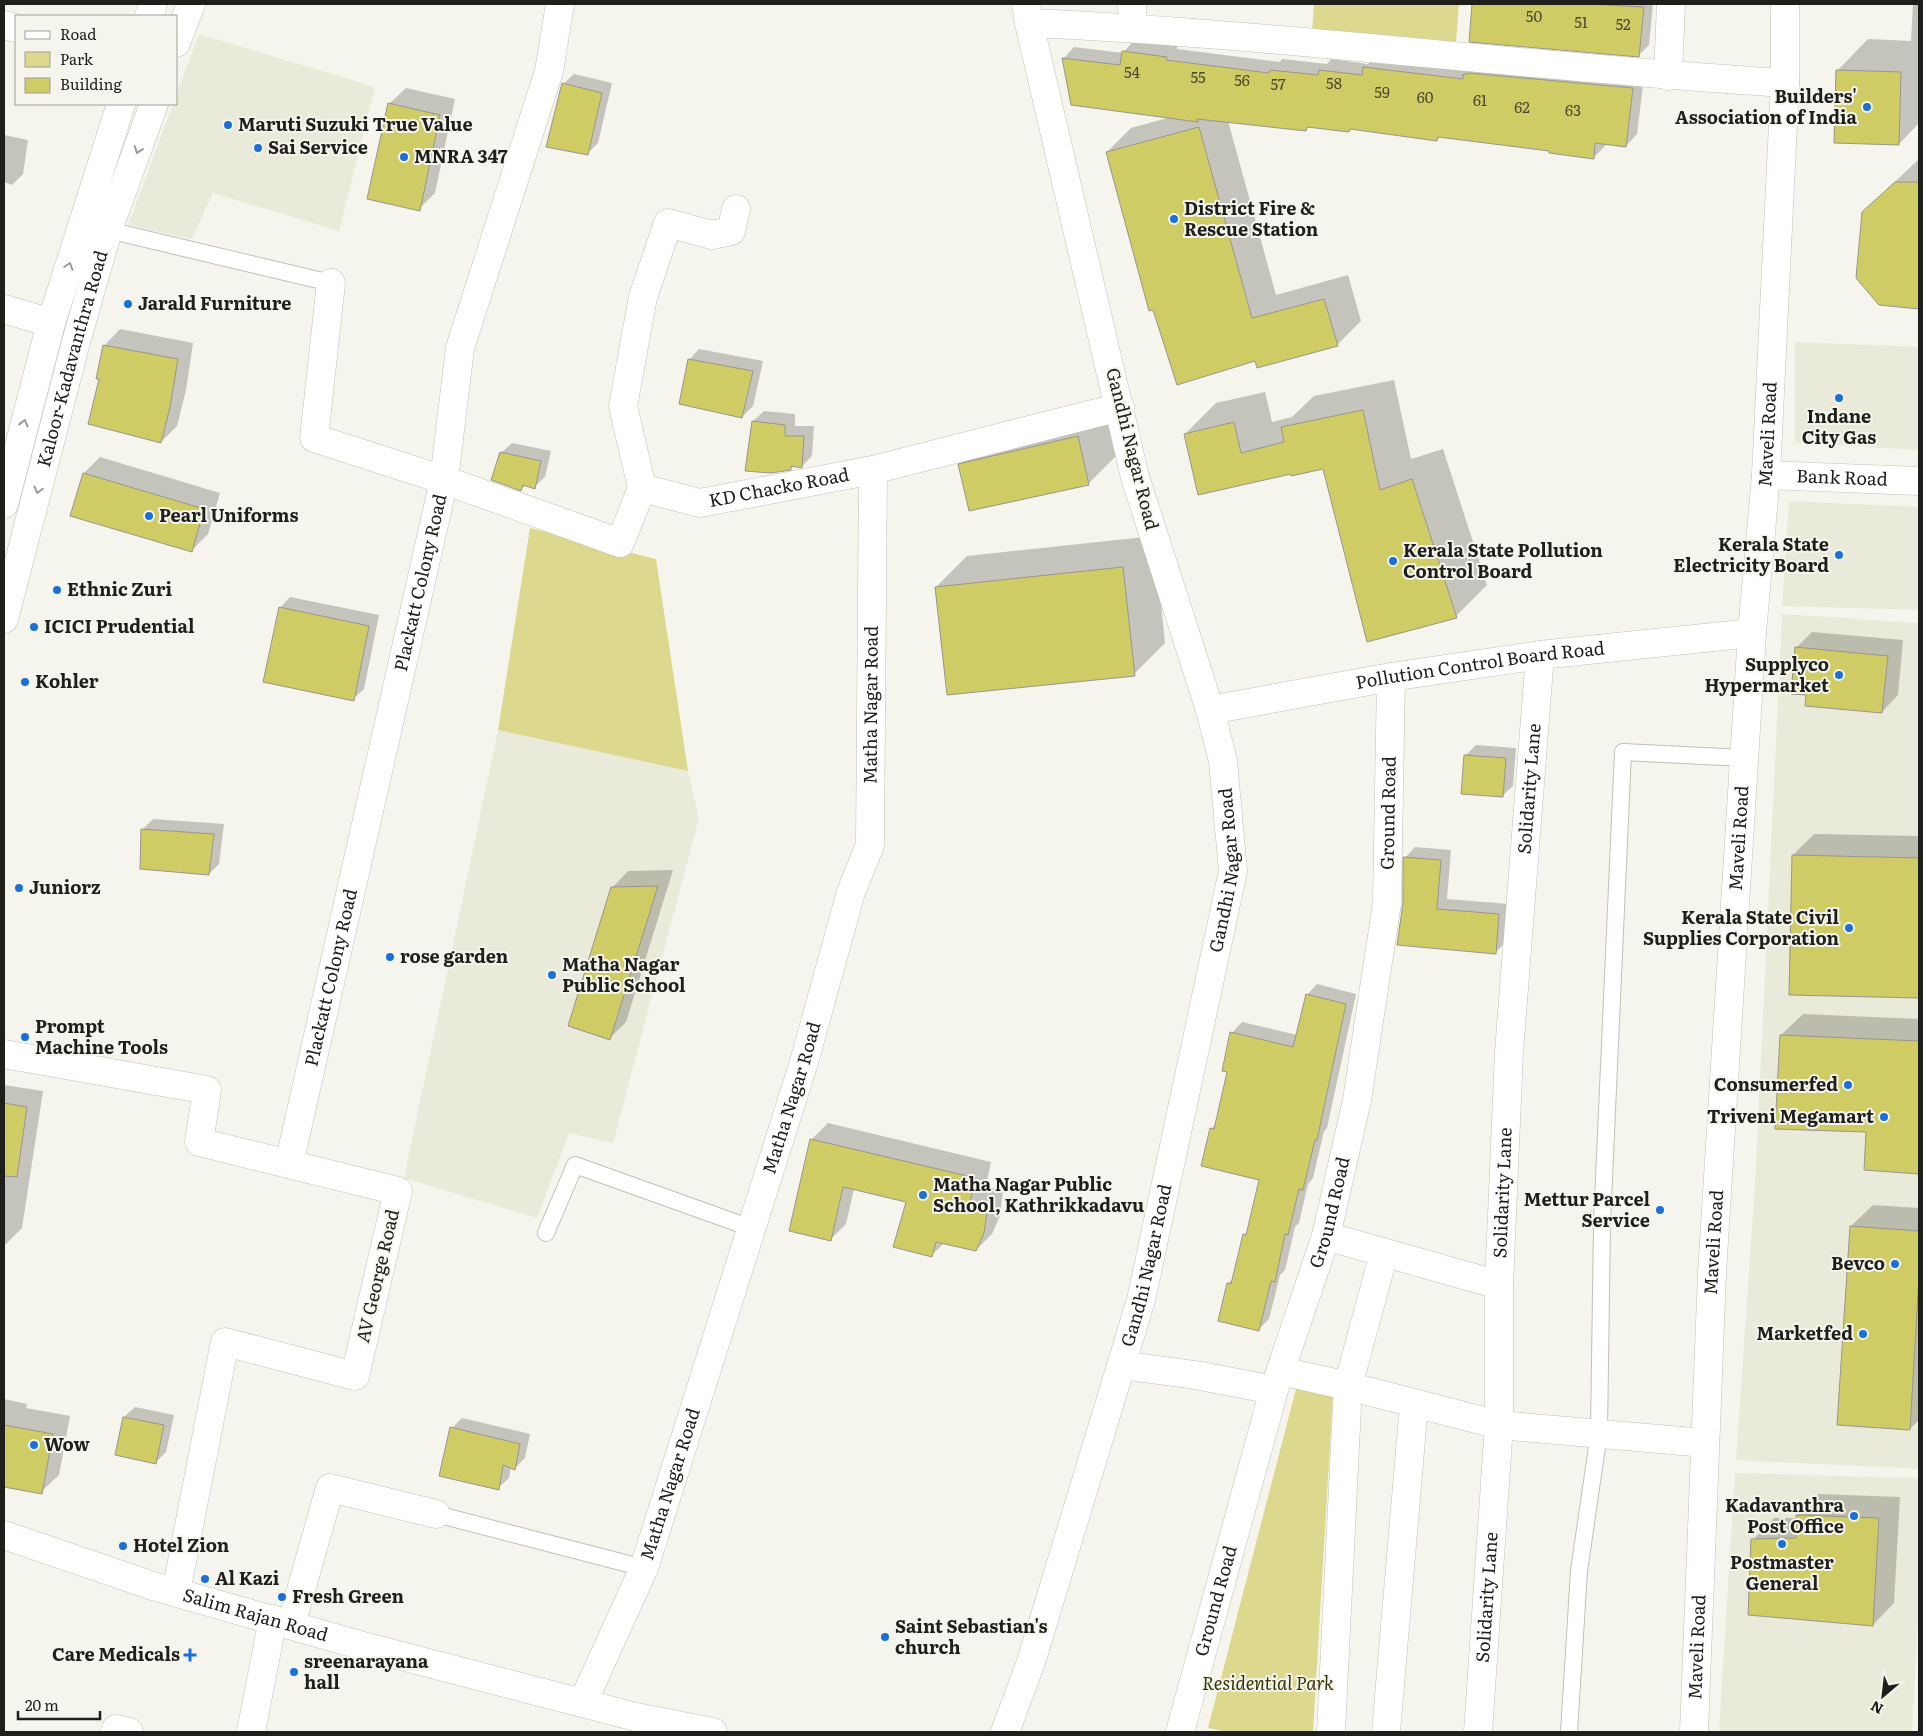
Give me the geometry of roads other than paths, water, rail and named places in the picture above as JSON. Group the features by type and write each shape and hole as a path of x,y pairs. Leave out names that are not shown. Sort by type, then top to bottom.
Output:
{"street":[{"path":"178,37 190,4"},
{"name":"Plackatt Colony Road","path":"289,1164 444,480 460,348 549,71 560,4"},
{"path":"1668,76 1671,4"},
{"name":"Maveli Road","path":"1694,1732 1713,1263 1752,633 1766,475 1786,83 1785,4"},
{"path":"1027,13 1132,16 1668,76 1786,83"},
{"name":"Gandhi Nagar Road","path":"1005,1732 1031,1662 1141,1300 1232,871 1223,761 1210,710 1135,477 1027,13"},
{"name":"Kaloor-Kadavanthra Road","path":"4,504 51,323 121,105"},
{"name":"Kaloor-Kadavanthra Road","path":"4,619 76,342 108,230 154,105"},
{"path":"331,283 314,438 444,480 620,543 642,488 623,406 643,298 668,223 712,235 731,231 736,209"},
{"path":"4,309 51,323"},
{"name":"KD Chacko Road","path":"642,488 700,503 874,470 1120,407"},
{"name":"Matha Nagar Road","path":"583,1702 644,1568 804,1062 852,892 870,845 874,470"},
{"name":"Bank Road","path":"1766,475 1919,481"},
{"name":"Pollution Control Board Road","path":"1210,710 1391,677 1540,655 1752,633"},
{"name":"Solidarity Lane","path":"1478,1732 1499,1425 1499,1285 1509,1052 1540,655"},
{"name":"Ground Road","path":"1182,1732 1277,1381 1326,1236 1356,1100 1387,903 1391,677"},
{"name":"AV George Road","path":"4,1054 207,1090 199,1142 398,1191 355,1376 225,1342 176,1592"},
{"path":"1326,1236 1499,1285"},
{"path":"1330,1732 1348,1386 1384,1253"},
{"path":"1121,1365 1195,1375 1348,1386 1499,1425 1705,1443"},
{"path":"1386,1732 1414,1404"},
{"path":"251,1732 282,1622 330,1488 436,1514"},
{"name":"Salim Rajan Road","path":"4,1535 154,1586 363,1646 583,1702 635,1725 713,1732"},
{"path":"116,1732 116,1729 129,1732"}],"lane":[{"path":"108,230 331,283"},
{"path":"1569,1732 1579,1571 1599,1433 1602,1223 1623,752 1744,758"},
{"path":"546,1233 575,1165 751,1228"},
{"path":"436,1514 644,1568"}],"place":[{"name":"Builders' Association of India","path":"1867,107"},
{"name":"Maruti Suzuki True Value","path":"228,125"},
{"name":"Sai Service","path":"258,148"},
{"name":"MNRA 347","path":"404,157"},
{"name":"District Fire & Rescue Station","path":"1174,219"},
{"name":"Jarald Furniture","path":"128,304"},
{"name":"Indane City Gas","path":"1839,398"},
{"name":"Pearl Uniforms","path":"149,516"},
{"name":"Kerala State Electricity Board","path":"1839,555"},
{"name":"Kerala State Pollution Control Board","path":"1393,561"},
{"name":"Ethnic Zuri","path":"57,590"},
{"name":"ICICI Prudential","path":"34,627"},
{"name":"Supplyco Hypermarket","path":"1839,675"},
{"name":"Kohler","path":"25,682"},
{"name":"Juniorz","path":"19,888"},
{"name":"Kerala State Civil Supplies Corporation","path":"1849,928"},
{"name":"rose garden","path":"390,957"},
{"name":"Matha Nagar Public School","path":"552,975"},
{"name":"Prompt Machine Tools","path":"25,1037"},
{"name":"Consumerfed","path":"1848,1085"},
{"name":"Triveni Megamart","path":"1884,1117"},
{"name":"Matha Nagar Public School, Kathrikkadavu","path":"923,1195"},
{"name":"Mettur Parcel Service","path":"1660,1210"},
{"name":"Bevco","path":"1895,1264"},
{"name":"Marketfed","path":"1863,1334"},
{"name":"Wow","path":"34,1445"},
{"name":"Kadavanthra Post Office","path":"1854,1516"},
{"name":"Postmaster General","path":"1782,1544"},
{"name":"Hotel Zion","path":"123,1546"},
{"name":"Al Kazi","path":"205,1579"},
{"name":"Fresh Green","path":"282,1597"},
{"name":"Saint Sebastian's church","path":"885,1637"},
{"name":"Care Medicals","path":"190,1655"},
{"name":"sreenarayana hall","path":"294,1672"}],"park label":[{"name":"Residential Park","path":"1268,1684"}]}
